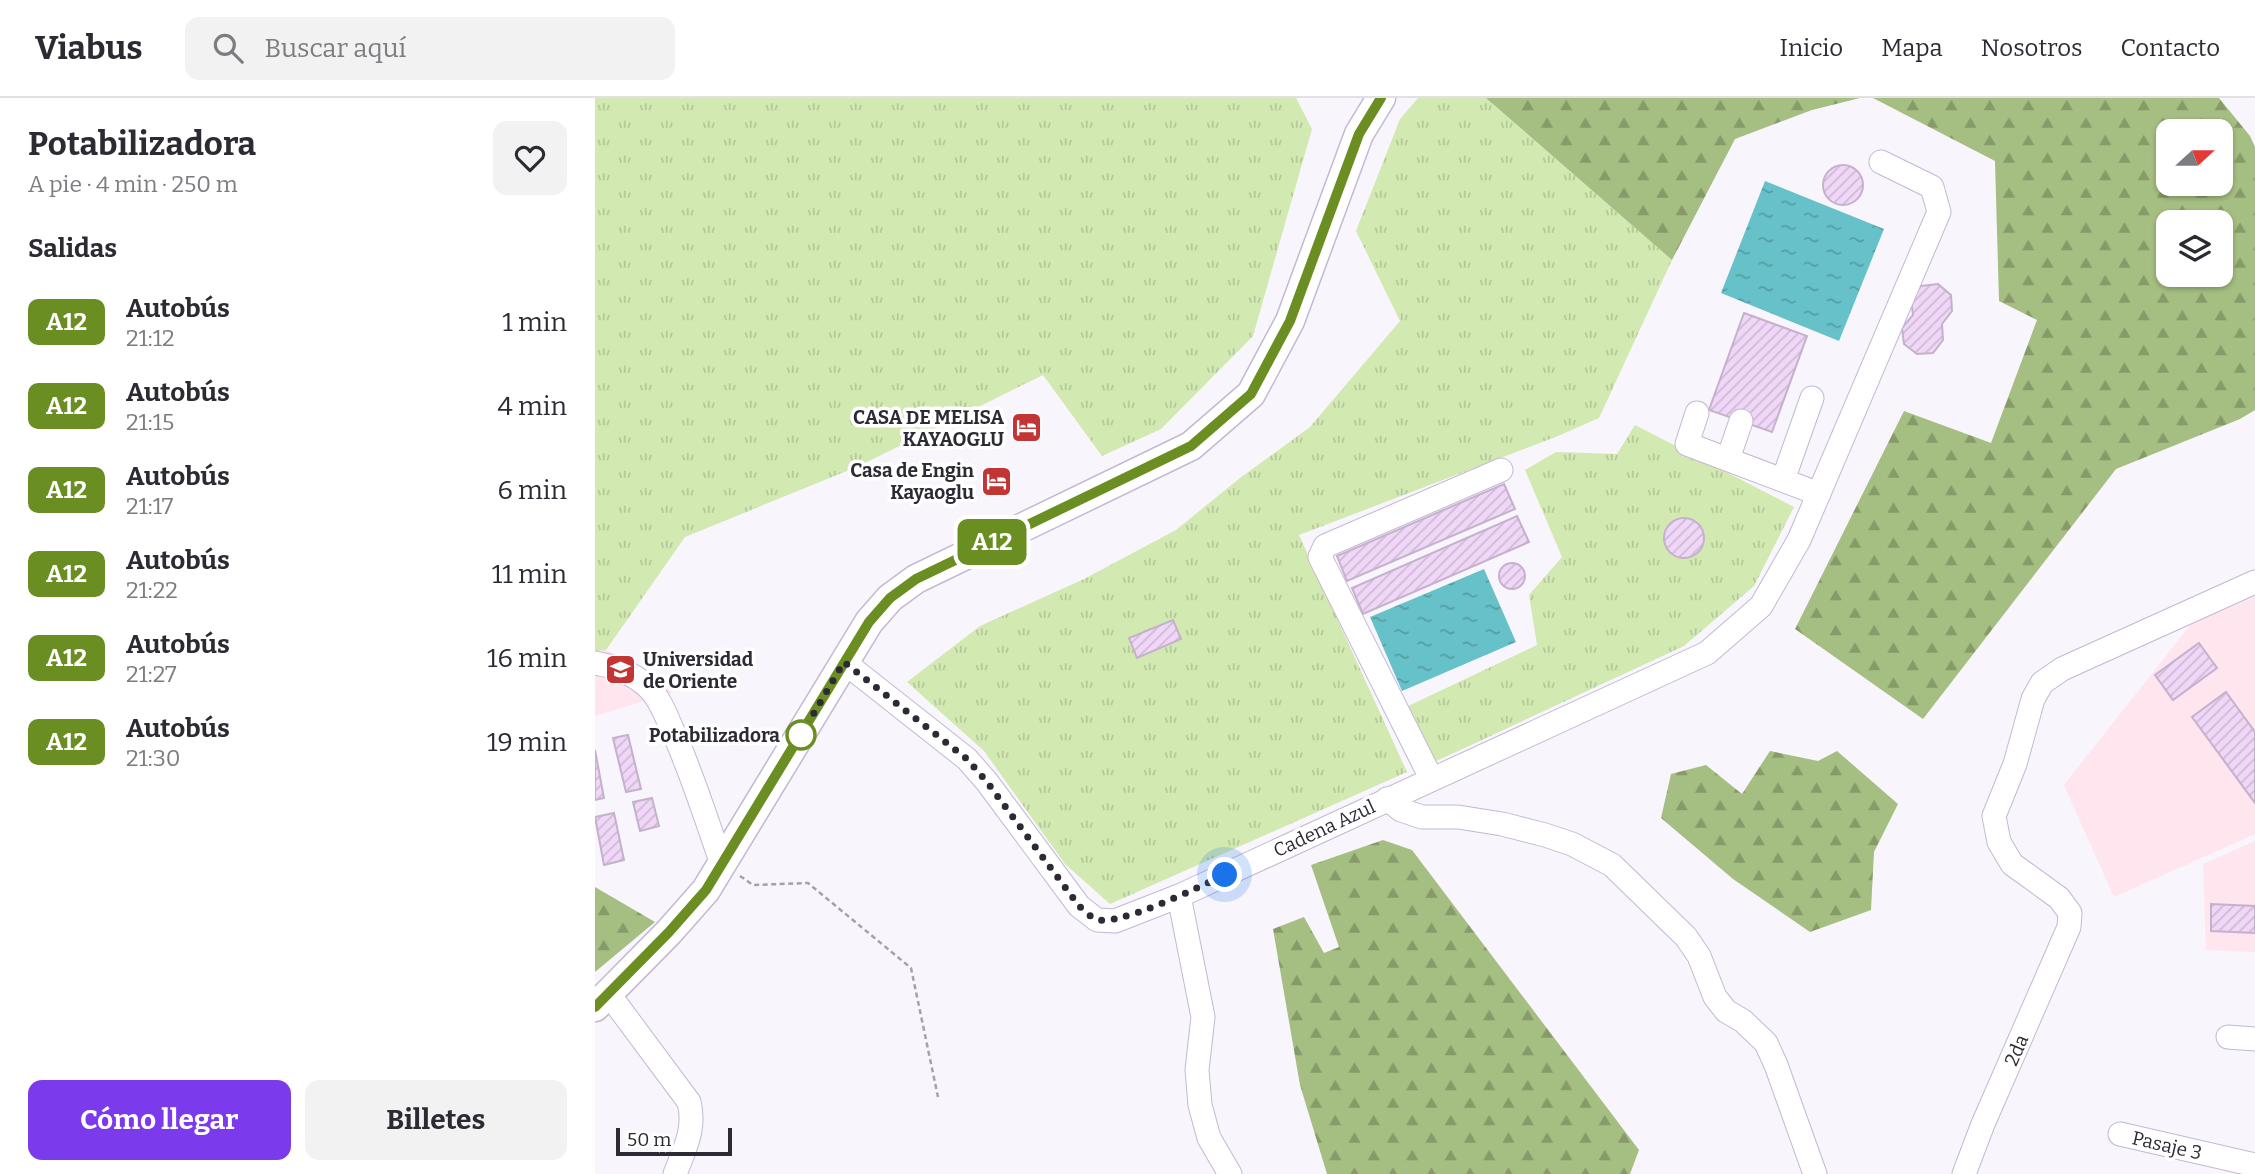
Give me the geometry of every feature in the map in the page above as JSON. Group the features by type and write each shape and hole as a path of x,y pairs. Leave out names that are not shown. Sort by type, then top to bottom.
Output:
{"main road":[{"path":"602,1000 706,890 869,622 890,598 916,579 1191,446 1251,394 1290,321 1359,134 1381,98"}],"street":[{"name":"Cadena Azul","path":"844,662 967,759 1079,906 1097,920 1115,921 1178,896 1707,653 1761,606 1799,540 1939,212 1932,187 1881,162"},
{"path":"1783,480 1812,398"},
{"path":"1697,412 1687,444 1819,494"},
{"path":"1728,459 1741,421"},
{"path":"1431,779 1319,557 1325,547 1501,470"},
{"name":"2da","path":"1964,1174 2069,927 2070,913 2059,898 2012,864 1999,842 1994,816 2015,764 2033,699 2042,683 2062,669 2255,582"},
{"path":"595,663 629,673 649,688 665,713 723,864"},
{"path":"1387,799 1401,810 1422,817 1458,817 1545,835 1572,844 1612,865 1686,937 1699,956 1715,997 1726,1011 1743,1021 1766,1043 1815,1174"},
{"path":"1178,896 1203,1017 1197,1070 1200,1105 1209,1138 1230,1174"},
{"path":"602,1000 689,1102 692,1131 675,1174"},
{"path":"2228,1037 2255,1039"},
{"name":"Pasaje 3","path":"2120,1133 2255,1165"}],"path":[{"path":"723,864 753,885 808,883 911,968 938,1097"}],"shaded area":[{"path":"2255,597 2255,834 2114,897 2064,785 2192,623"},
{"name":"Universidad de Oriente","path":"606,650 683,689 595,716 595,651"},
{"path":"2255,841 2255,952 2206,950 2203,864"}],"green space":[{"path":"595,98 1296,98 1312,129 1253,336 1161,429 1102,456 1043,375 859,466 685,537 606,650 595,651"},
{"path":"1418,98 1486,98 1672,260 1599,418 1299,535 1407,772 1110,904 1065,864 984,751 907,682 980,626 1084,579 1176,530 1240,478 1310,427 1400,321 1356,231 1400,119"},
{"path":"1486,98 1860,98 1812,110 1735,139 1672,260"},
{"path":"1873,98 2219,98 2250,136 2255,147 2255,410 2240,419 2116,469 1923,719 1795,629 1904,411 1991,443 2037,320 1999,301 1995,161"},
{"path":"1635,425 1794,507 1754,586 1684,646 1430,764 1404,708 1537,645 1529,595 1562,557 1525,470 1556,452 1617,454"},
{"path":"1770,751 1818,761 1837,751 1898,804 1874,852 1871,910 1810,932 1733,879 1661,818 1671,774 1706,765 1742,794"},
{"path":"1383,840 1412,850 1639,1150 1630,1174 1327,1174 1300,1085 1273,929 1304,917 1324,953 1339,947 1311,865"},
{"path":"595,887 655,922 595,972"}],"water":[{"path":"1765,181 1884,229 1839,341 1721,293"},
{"path":"1484,569 1516,642 1402,691 1370,617"}],"building":[{"path":"1843,165 1851,166 1857,171 1862,177 1862,193 1857,199 1851,204 1843,205 1835,204 1829,199 1824,193 1823,185 1824,177 1829,171 1835,166"},
{"path":"1938,284 1951,295 1952,311 1942,324 1943,340 1933,353 1917,354 1904,344 1902,328 1913,315 1911,299 1921,286"},
{"path":"1744,313 1807,336 1772,432 1709,410"},
{"path":"1504,484 1515,509 1347,581 1337,556"},
{"path":"1517,516 1529,542 1363,614 1352,588"},
{"path":"1684,518 1692,519 1698,524 1703,530 1703,546 1698,552 1692,557 1684,558 1676,557 1670,552 1665,546 1664,538 1665,530 1670,524 1676,519"},
{"path":"1512,563 1521,567 1525,576 1521,585 1512,589 1503,585 1499,576 1503,567"},
{"path":"1173,620 1181,639 1137,658 1129,638"},
{"path":"2199,643 2217,668 2173,700 2155,675"},
{"path":"2226,692 2255,732 2255,803 2192,717"},
{"path":"628,735 641,789 626,792 613,738"},
{"path":"595,750 604,798 595,800"},
{"path":"652,798 659,826 640,831 633,802"},
{"path":"614,813 624,860 604,865 595,817"},
{"path":"2211,904 2255,906 2255,933 2211,931"}],"bus line":[{"name":"A12","path":"595,1007 706,890 869,622 890,598 916,579 1191,446 1251,394 1290,321 1359,134 1381,98"}],"place":[{"name":"CASA DE MELISA KAYAOGLU","path":"1027,428"},
{"name":"Casa de Engin Kayaoglu","path":"997,481"},
{"name":"Universidad de Oriente","path":"620,670"},
{"name":"Potabilizadora","path":"801,735"}],"route":[{"path":"801,735 844,662 967,759 1079,906 1097,920 1115,921 1225,875"}]}
